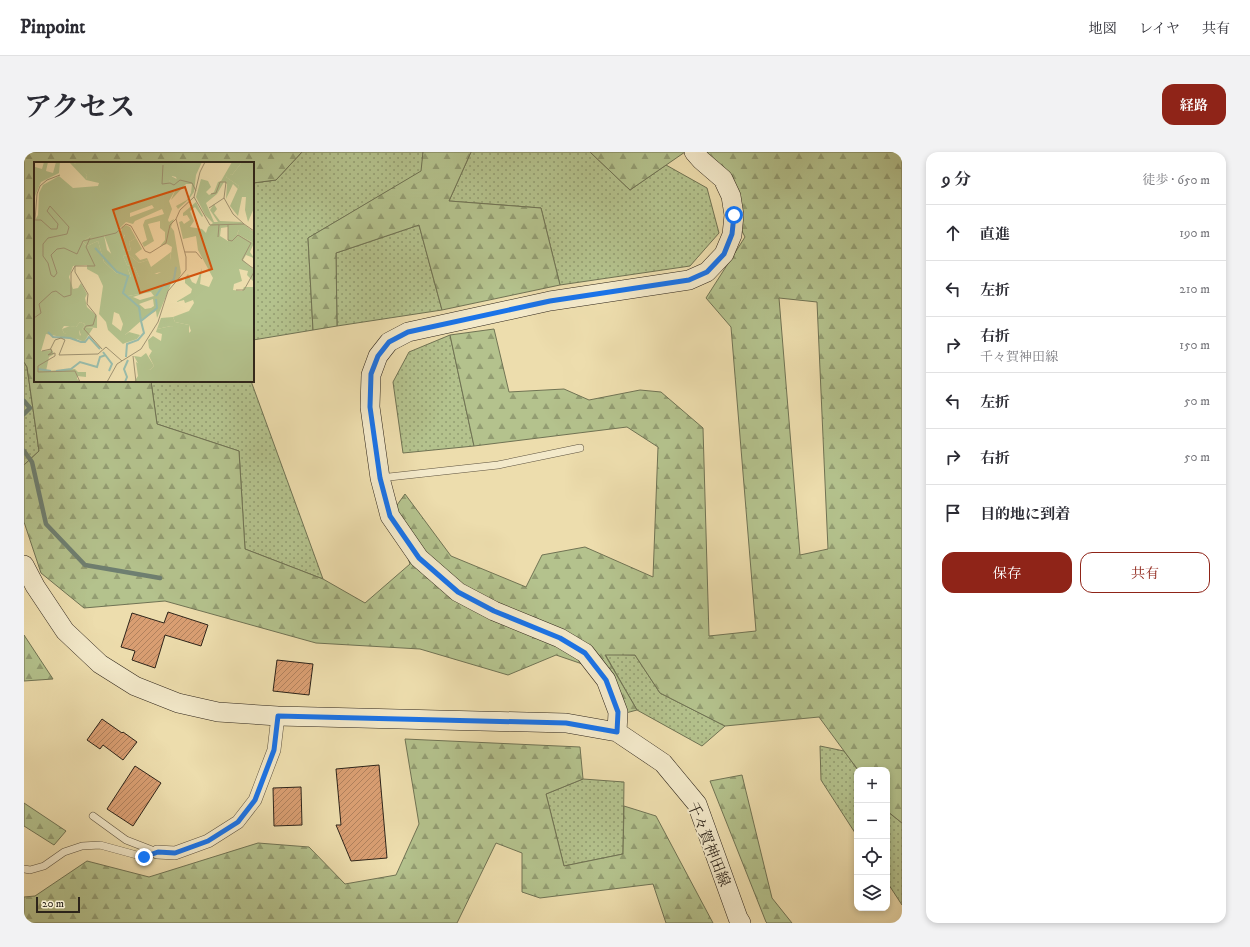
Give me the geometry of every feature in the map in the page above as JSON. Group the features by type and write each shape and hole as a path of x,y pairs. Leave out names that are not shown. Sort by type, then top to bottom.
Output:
{"street":[{"path":"617,732 618,712 606,680 585,653 560,638 494,611 458,592 419,558 390,516 380,478 370,407 371,374 378,356 389,342 408,332 550,301 689,280 707,272 724,254 732,234 734,215 731,196 723,179 694,152"},
{"name":"千々賀神田線","path":"24,565 35,586 65,631 100,664 134,686 178,703 218,712 278,716 566,723 617,732 663,763 697,804 741,923"},
{"path":"158,852 175,853 201,844 238,822 255,800 266,772 274,750 278,716"}],"lane":[{"path":"380,478 498,465 580,448"},
{"path":"93,816 126,840 158,852"},
{"path":"24,869 30,870 44,866 64,852 82,846 100,845 144,857 158,852"}],"green space":[{"path":"24,152 302,152 276,180 254,183 254,162 34,162 34,382 151,382 157,424 239,451 245,549 323,579 365,603 410,564 392,512 405,494 451,556 526,587 542,555 585,547 653,577 658,447 627,427 474,446 450,335 494,329 509,392 564,389 589,400 640,390 661,392 703,428 709,636 756,631 731,327 706,298 745,237 702,152 902,152 902,823 890,813 890,767 856,767 819,717 725,726 660,693 635,655 605,655 637,710 622,714 597,669 556,655 508,675 420,649 316,643 165,601 84,608 41,573 24,522 24,465 39,451 27,367 24,362","holes":["779,298 817,302 828,549 800,555"]},
{"path":"302,152 423,152 422,171 308,238 313,330 254,340 254,183 276,180"},
{"path":"423,152 471,152 449,201 541,208 560,285 442,310 419,225 336,253 337,326 313,330 308,238 421,171"},
{"path":"471,152 590,152 630,190 666,165 707,188 719,233 690,266 560,285 541,208 449,201"},
{"path":"590,152 685,152 630,190"},
{"path":"419,225 442,310 337,326 336,253"},
{"path":"450,335 474,446 403,453 393,382 409,352"},
{"path":"24,362 27,367 39,451 24,465"},
{"path":"151,382 251,382 323,579 245,549 239,451 157,424"},
{"path":"24,635 53,679 24,681"},
{"path":"605,654 635,655 660,693 725,726 702,746 637,710"},
{"path":"405,739 580,747 583,779 546,794 564,866 623,854 624,806 656,816 713,923 666,923 653,884 540,898 522,892 522,853 496,843 457,923 24,923 24,897 35,896 87,861 149,877 258,843 309,847 345,884 396,875 419,824"},
{"path":"820,746 844,751 856,767 854,767 854,831 821,780"},
{"path":"742,775 772,898 792,923 766,922 710,781"},
{"path":"583,779 624,782 623,854 564,866 546,794"},
{"path":"24,803 66,831 54,845 24,826"},
{"path":"890,813 902,823 902,905 890,887"}],"building":[{"path":"168,612 208,625 201,646 165,635 155,668 132,660 135,651 121,647 132,613 164,623"},
{"path":"277,660 313,664 309,695 273,691"},
{"path":"102,719 137,742 123,760 103,745 100,749 87,740"},
{"path":"379,765 387,858 351,861 336,825 341,825 336,769"},
{"path":"135,766 161,783 133,826 107,809"},
{"path":"301,787 302,825 274,826 273,788"}],"waterway":[{"path":"24,401 30,408 24,414"},
{"path":"24,451 32,462 46,524 85,565 160,578"}],"route":[{"path":"144,857 158,852 175,853 208,841 238,822 255,800 274,750 278,716 566,723 617,732 618,712 606,680 585,653 560,638 494,611 458,592 419,558 390,516 380,478 370,407 371,374 378,356 389,342 408,332 550,301 689,280 707,272 724,254 732,234 734,215"}]}
